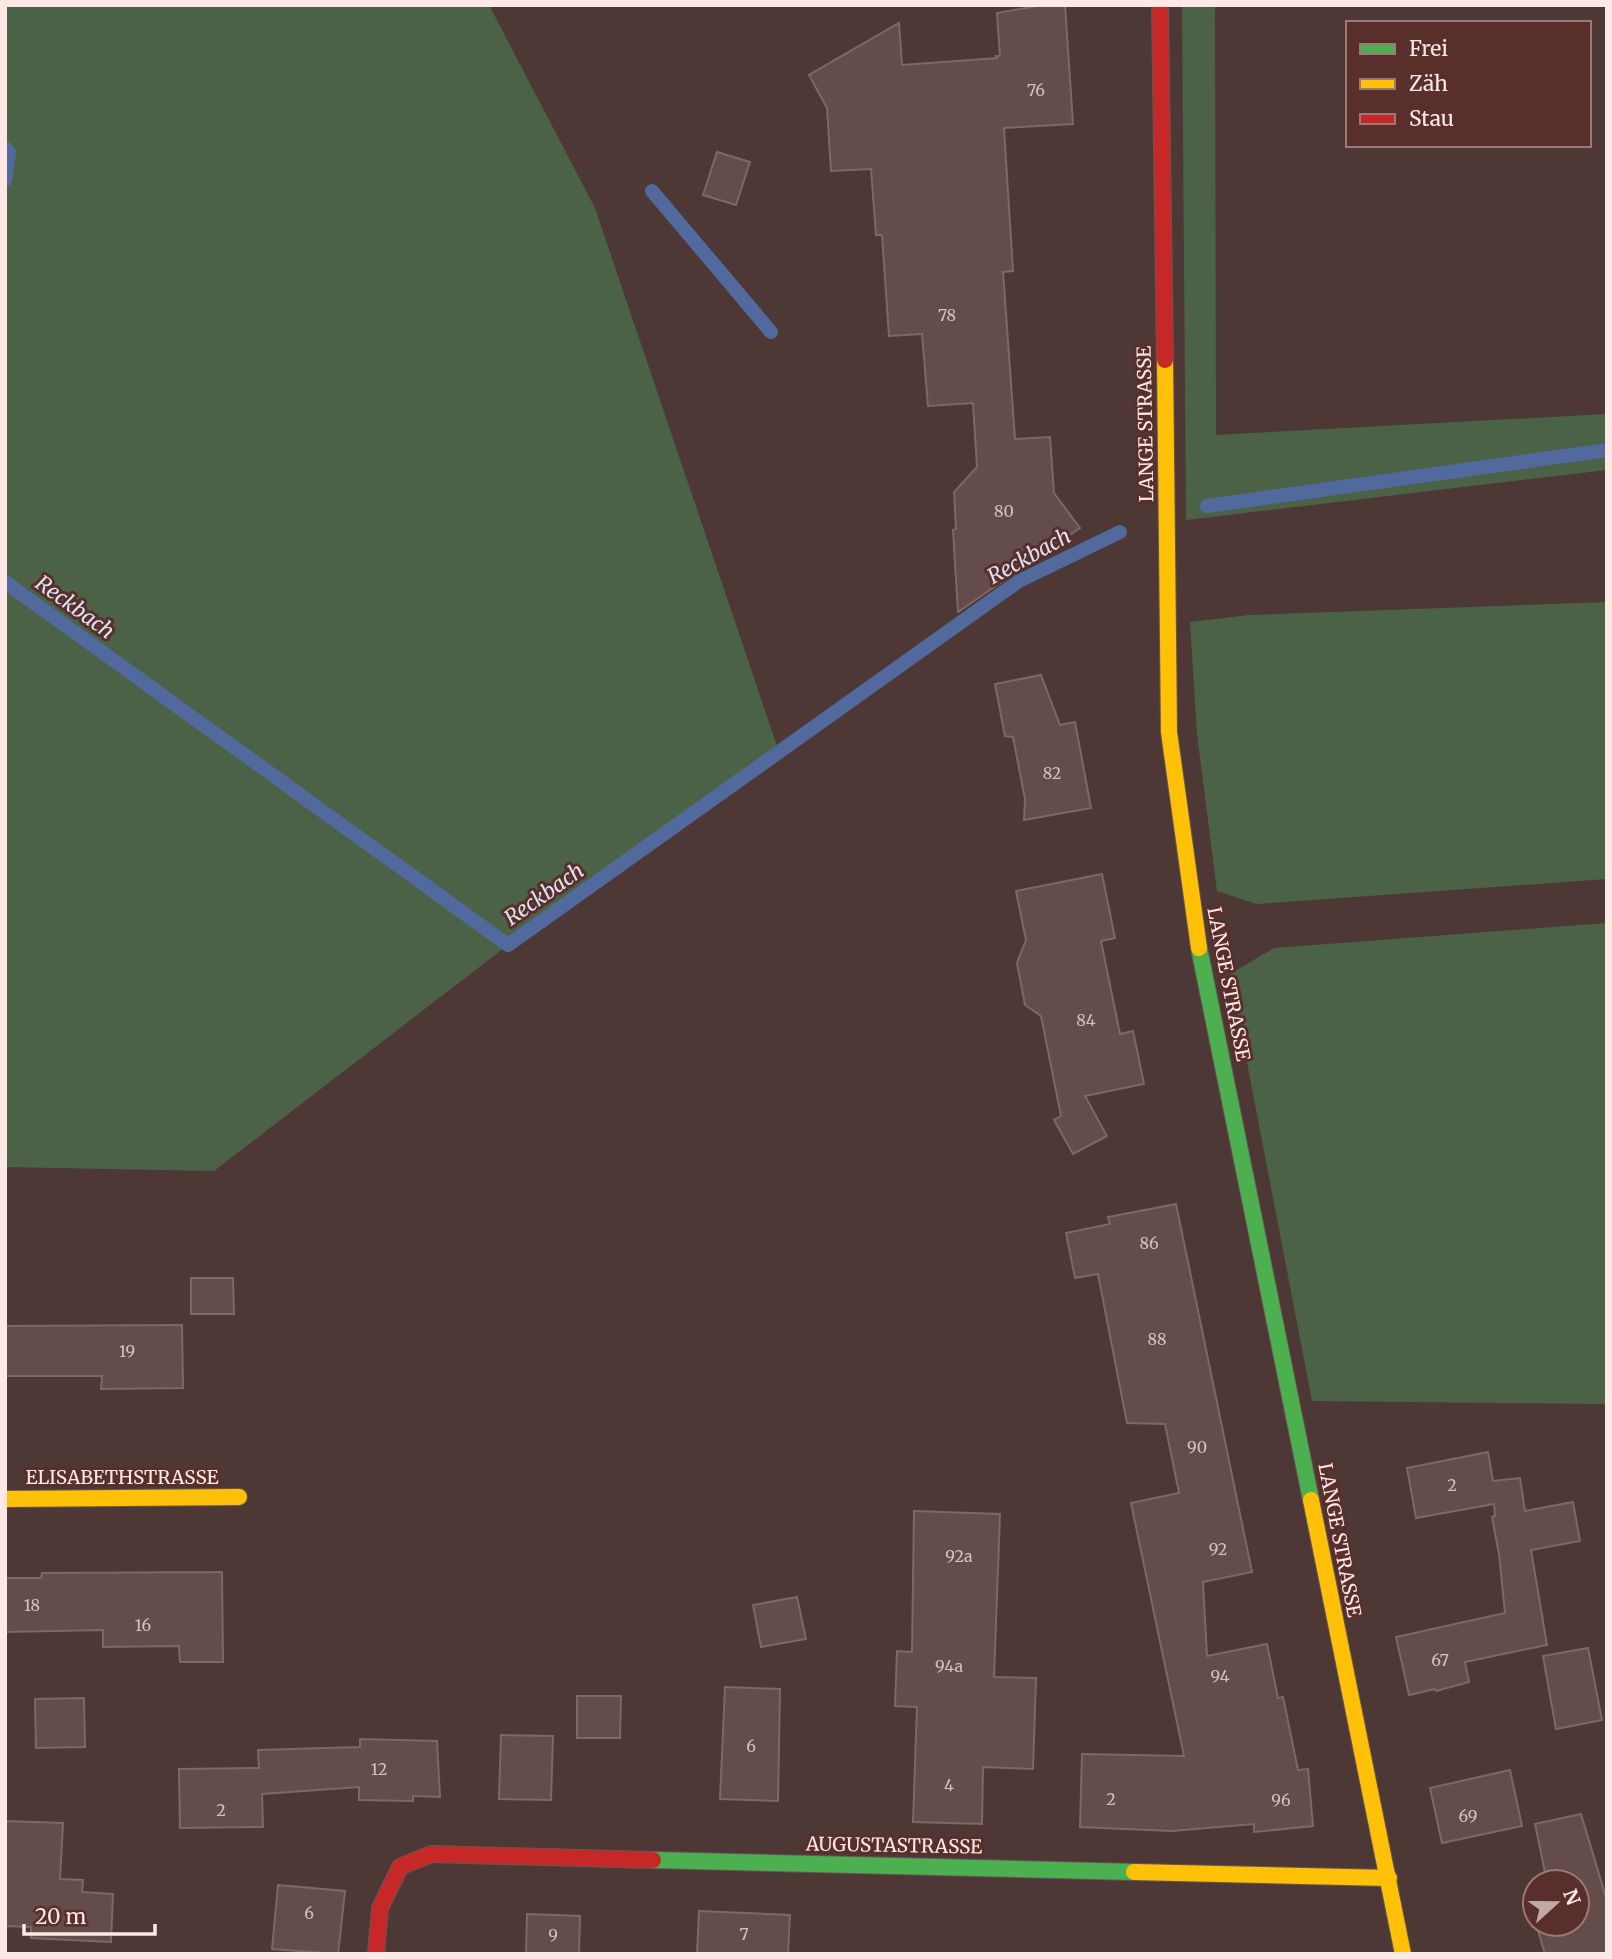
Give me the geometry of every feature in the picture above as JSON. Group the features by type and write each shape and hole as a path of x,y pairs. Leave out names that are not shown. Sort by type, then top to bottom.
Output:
{"street":[{"name":"LANGE STRASSE","path":"1160,5 1169,732 1196,935 1403,1954"},
{"name":"ELISABETHSTRASSE","path":"5,1499 239,1497"},
{"name":"AUGUSTASTRASSE","path":"376,1954 380,1908 400,1867 431,1854 1389,1878"}],"green space":[{"path":"5,5 489,5 595,208 777,746 508,945 214,1171 5,1167"},
{"path":"1182,5 1215,5 1216,435 1607,414 1607,470 1186,520"},
{"path":"1607,602 1607,879 1257,904 1217,891 1197,734 1190,622 1249,615"},
{"path":"1607,923 1607,1404 1312,1401 1230,974 1274,948"}],"building":[{"path":"1043,5 1065,5 1073,124 1004,128 1013,271 1003,272 1015,439 1050,437 1054,493 1080,528 958,612 953,530 956,529 954,492 977,467 973,403 928,406 922,334 889,336 882,235 876,235 871,169 831,171 827,108 809,75 899,23 902,65 997,58 996,56 1000,56 997,13"},
{"path":"717,152 750,162 736,205 703,195"},
{"path":"1041,675 1060,725 1075,722 1091,808 1024,820 1025,799 1013,737 1005,736 995,684"},
{"path":"1102,874 1115,938 1101,941 1120,1034 1133,1031 1144,1084 1085,1096 1107,1136 1073,1154 1054,1120 1061,1116 1041,1016 1025,1005 1017,963 1026,940 1016,891"},
{"path":"1176,1204 1252,1572 1203,1582 1207,1656 1267,1644 1278,1698 1283,1697 1298,1770 1308,1769 1313,1826 1254,1832 1254,1824 1172,1831 1080,1827 1082,1754 1184,1756 1131,1503 1179,1493 1165,1424 1127,1423 1098,1274 1075,1278 1066,1233 1110,1224 1108,1217"},
{"path":"191,1278 233,1278 234,1314 191,1314"},
{"path":"182,1325 183,1388 101,1389 102,1376 5,1376 5,1326"},
{"path":"1488,1452 1493,1481 1520,1478 1525,1511 1573,1502 1580,1541 1531,1550 1547,1645 1465,1662 1469,1682 1409,1695 1396,1637 1505,1613 1492,1517 1495,1516 1494,1504 1416,1518 1407,1468"},
{"path":"914,1511 1000,1514 994,1677 1036,1678 1033,1769 983,1767 982,1824 913,1822 917,1707 895,1706 897,1651 912,1652"},
{"path":"222,1572 223,1662 180,1662 179,1646 103,1647 103,1630 5,1632 5,1578 41,1578 42,1573"},
{"path":"797,1597 806,1639 761,1647 753,1605"},
{"path":"1588,1648 1602,1720 1556,1729 1543,1656"},
{"path":"725,1687 780,1689 778,1801 720,1799"},
{"path":"577,1696 621,1696 620,1738 577,1738"},
{"path":"84,1698 85,1747 36,1748 35,1699"},
{"path":"501,1735 553,1736 551,1800 499,1799"},
{"path":"360,1739 437,1741 440,1797 413,1796 413,1801 359,1800 359,1787 262,1794 263,1827 180,1828 179,1769 259,1768 258,1750 360,1747"},
{"path":"1510,1770 1522,1826 1442,1843 1430,1788"},
{"path":"1581,1814 1607,1901 1607,1954 1545,1954 1540,1938 1591,1938 1591,1868 1544,1868 1535,1824"},
{"path":"5,1821 63,1823 60,1879 83,1880 82,1892 113,1894 111,1942 31,1938 31,1927 5,1926"},
{"path":"278,1885 345,1891 338,1954 272,1949"},
{"path":"699,1911 790,1915 788,1954 697,1954"},
{"path":"527,1914 580,1916 579,1954 526,1954"}],"waterway":[{"name":"Reckbach","path":"5,148 9,153 5,180"},
{"path":"652,191 771,332"},
{"name":"Reckbach","path":"1207,506 1607,450"},
{"name":"Reckbach","path":"5,582 508,945 1019,581 1120,532"}],"traffic: fast":[{"path":"1199,948 1311,1500"},
{"path":"653,1860 1134,1872"}],"traffic: slow":[{"path":"1165,360 1169,732 1199,948"},
{"path":"5,1499 239,1497"},
{"path":"1311,1500 1403,1954"},
{"path":"1134,1872 1389,1878"}],"traffic: jam":[{"path":"1160,5 1165,360"},
{"path":"376,1954 380,1908 400,1867 431,1854 653,1860"}]}
